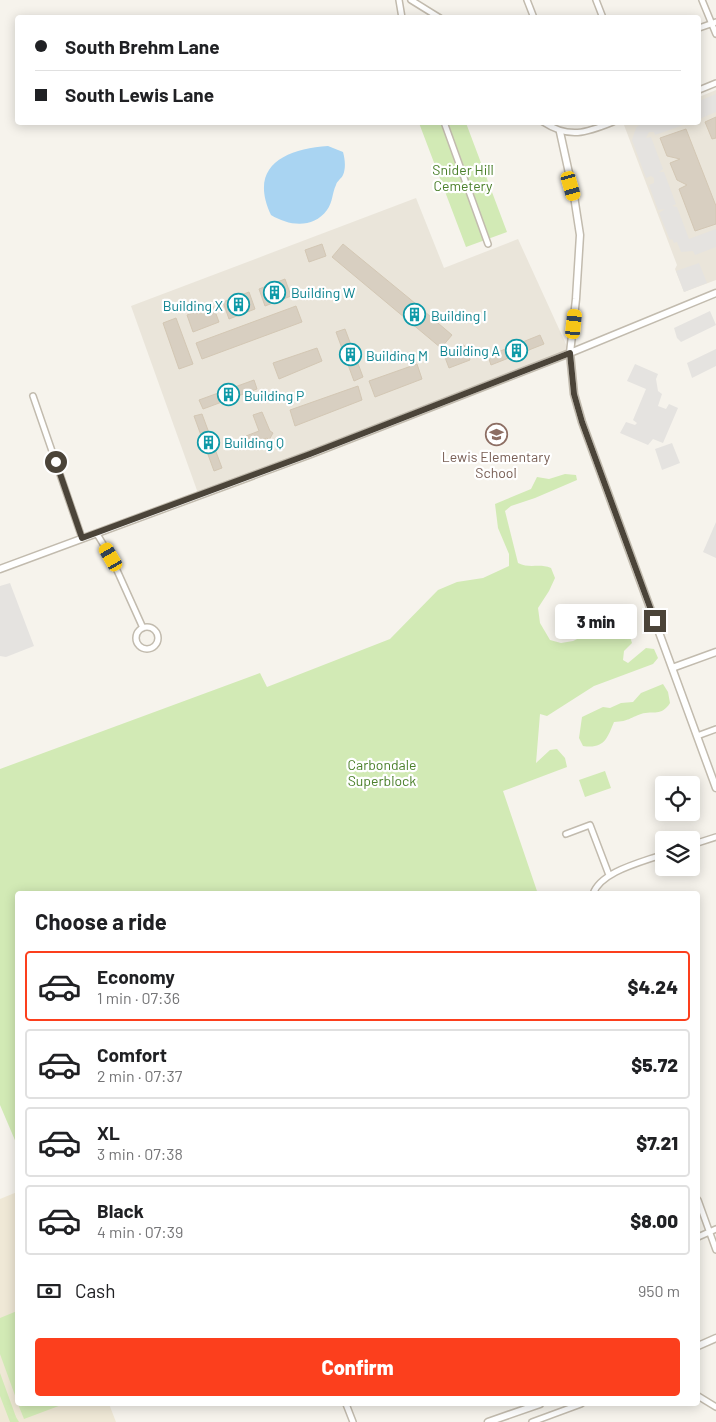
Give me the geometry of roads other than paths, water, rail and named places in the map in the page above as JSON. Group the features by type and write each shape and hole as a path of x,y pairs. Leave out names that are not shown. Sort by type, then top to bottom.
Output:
{"street":[{"path":"399,0 402,15"},
{"path":"411,0 435,15"},
{"path":"527,0 533,15"},
{"path":"596,0 601,15"},
{"path":"702,0 716,34"},
{"path":"701,27 713,23"},
{"path":"701,89 716,83"},
{"path":"445,125 488,244"},
{"path":"548,125 560,132 572,134 604,125"},
{"path":"560,132 574,196 580,235 570,353 574,394 582,422 716,788"},
{"path":"0,569 310,454 570,353 716,293"},
{"path":"33,396 82,538"},
{"path":"98,534 111,557 143,628"},
{"path":"143,628 152,628 156,633 157,640 150,648 143,648 137,643 136,636 143,628"},
{"path":"672,668 716,652"},
{"path":"697,736 716,729"},
{"path":"566,834 590,825 609,875"},
{"path":"700,842 716,837"},
{"path":"594,891 609,875 655,857"},
{"path":"700,1206 716,1250"},
{"path":"700,1236 716,1229"},
{"path":"700,1345 716,1338"},
{"path":"700,1397 716,1407"},
{"path":"347,1406 353,1422"},
{"path":"488,1422 534,1406"},
{"path":"532,1422 576,1406"}],"water":[{"path":"328,146 343,152 345,166 343,175 337,184 327,210 315,220 300,224 285,222 271,215 265,198 264,184 268,172 275,163 285,156 298,151"}],"place":[{"name":"Building W","path":"275,292"},
{"name":"Building X","path":"239,305"},
{"name":"Building I","path":"415,315"},
{"name":"Building A","path":"516,350"},
{"name":"Building M","path":"350,355"},
{"name":"Building P","path":"228,395"},
{"name":"Lewis Elementary School","path":"496,434"},
{"name":"Building Q","path":"208,442"}],"park label":[{"name":"Snider Hill Cemetery","path":"463,177"},
{"name":"Carbondale Superblock","path":"382,772"}]}
